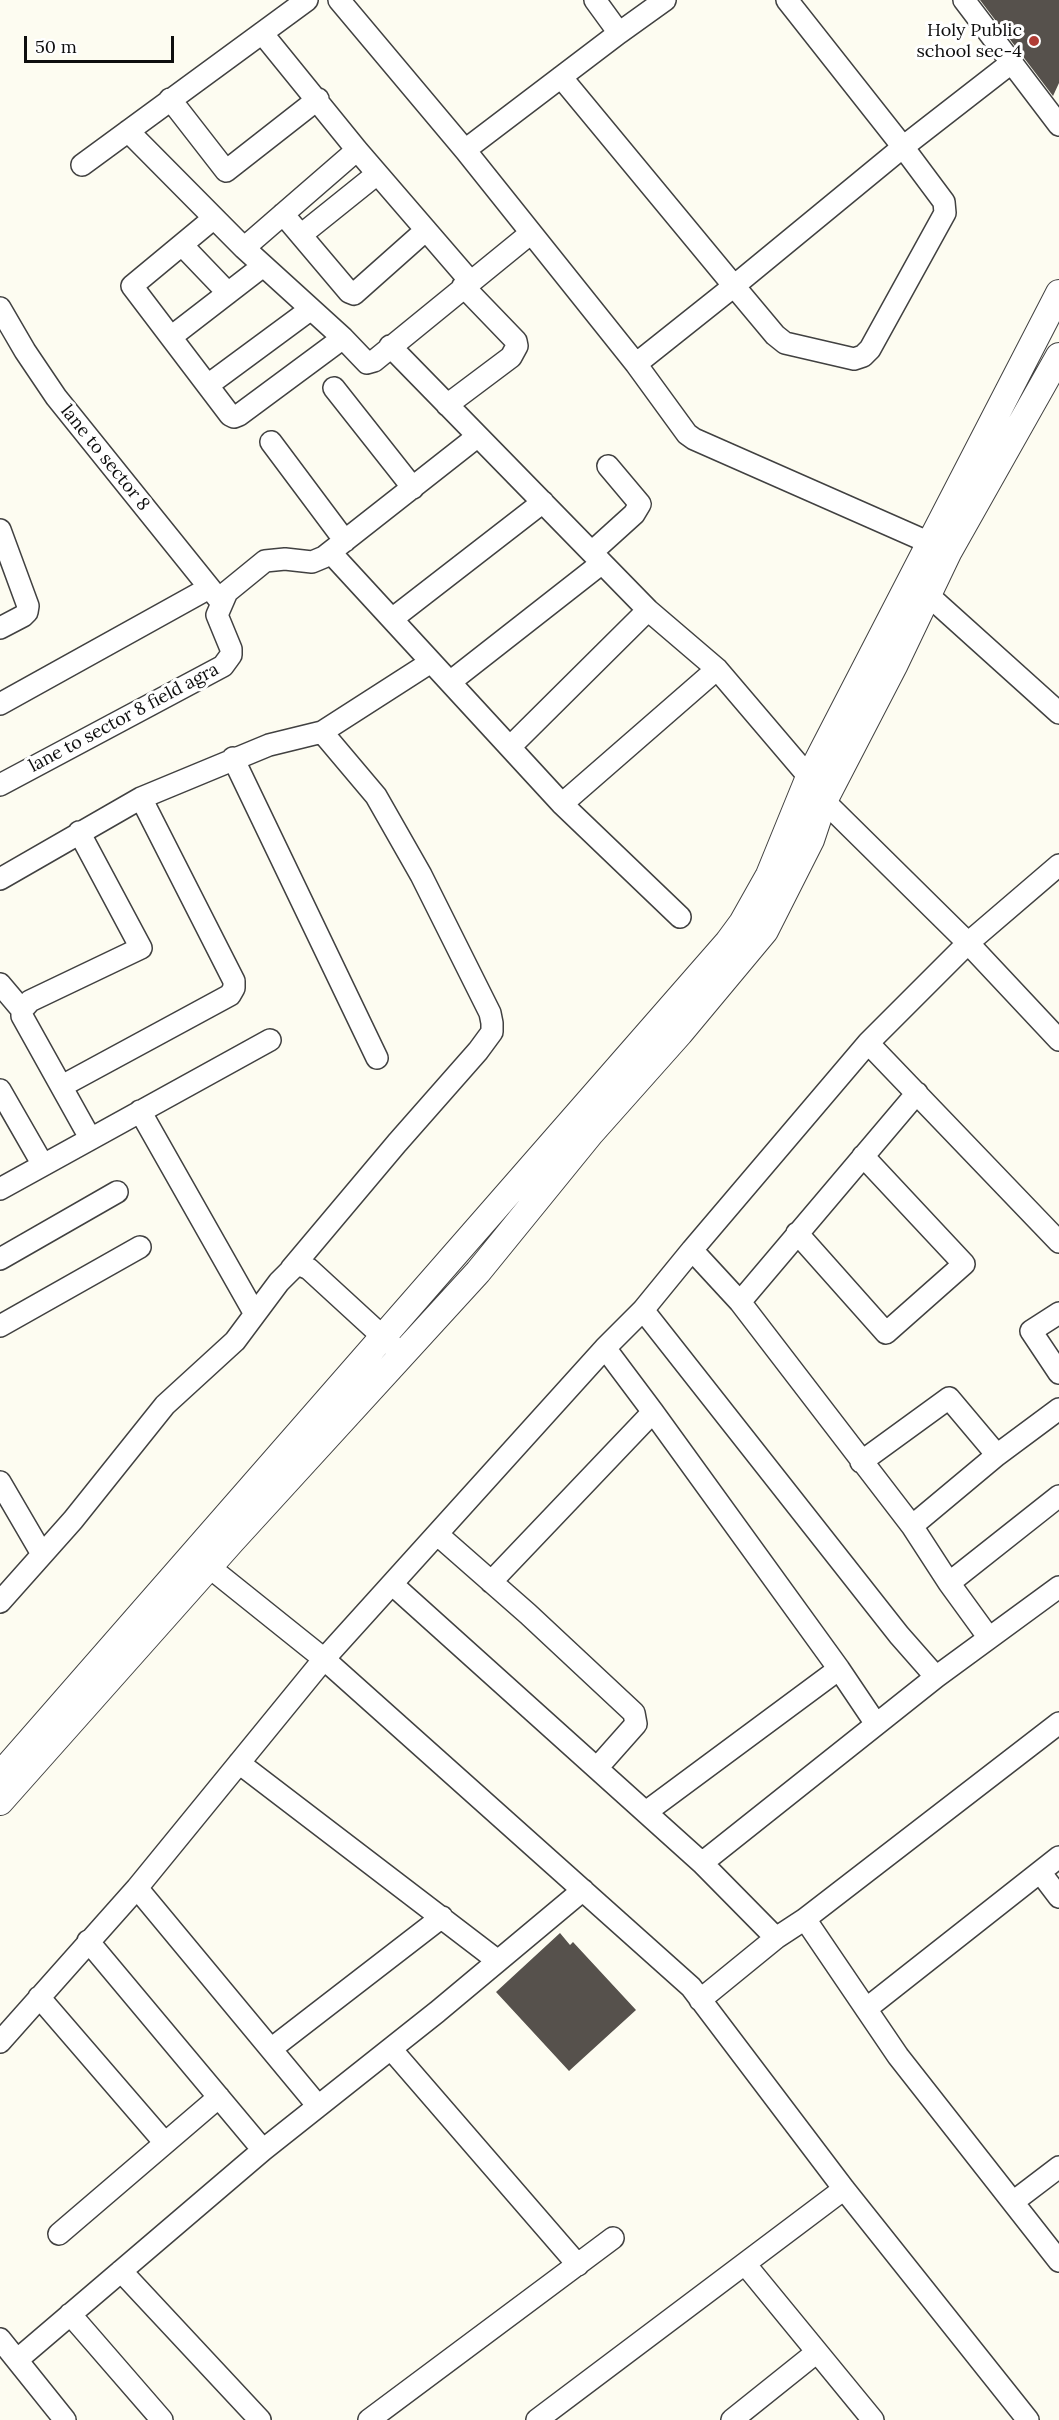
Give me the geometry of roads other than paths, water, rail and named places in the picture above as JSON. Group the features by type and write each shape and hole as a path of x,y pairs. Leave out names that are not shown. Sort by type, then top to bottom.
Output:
{"street":[{"path":"82,165 307,0"},
{"path":"339,0 465,150 636,364 680,426 694,439 930,543"},
{"path":"595,0 619,33"},
{"path":"465,150 665,0"},
{"path":"561,77 775,335 785,343 854,359 863,356 870,348 945,213 944,202 787,0"},
{"path":"964,0 1059,125"},
{"path":"262,33 516,341 518,346 511,357 447,405"},
{"path":"636,364 903,147 1011,63"},
{"path":"170,99 226,171 318,99"},
{"path":"128,130 244,248 343,338 367,363 374,361 531,233"},
{"path":"244,248 357,150"},
{"path":"302,235 377,174"},
{"path":"283,214 354,294 426,230"},
{"path":"214,218 132,286 230,415 237,417 343,338"},
{"path":"182,245 228,293"},
{"path":"171,337 263,266"},
{"path":"0,1802 202,1561 384,1337 728,942 742,923 769,875 809,777 1059,293"},
{"name":"lane to sector 8","path":"0,308 56,397 215,595"},
{"path":"208,385 311,309"},
{"path":"390,346 648,610 717,669 809,777 825,801 968,943 1059,1041"},
{"path":"0,1775 202,1561 403,1355 478,1272 591,1133 681,1033 755,945 765,931 811,840 825,801 895,664 949,550 1059,356"},
{"path":"334,388 413,488"},
{"path":"0,704 215,595 227,592 265,561 285,559 312,562 338,547 478,436"},
{"path":"271,442 338,547 392,619 562,804 680,917"},
{"path":"450,682 597,558 634,514 640,504 608,466"},
{"path":"392,619 543,502"},
{"path":"0,530 28,606 23,616 0,628"},
{"name":"lane to sector 8 field agra","path":"0,785 223,666 231,655 231,649 218,621 215,595"},
{"path":"928,595 1059,713"},
{"path":"510,747 648,610"},
{"path":"0,879 141,798 233,758 269,745 322,732 431,662"},
{"path":"562,804 717,669"},
{"path":"1,1599 73,1520 165,1405 235,1341 291,1269 492,1032 490,1013 421,875 376,795 322,732"},
{"path":"233,758 377,1058"},
{"path":"62,1086 230,995 234,988 234,981 141,798"},
{"path":"22,1010 30,1001 141,948 80,832"},
{"path":"0,2042 136,1888 324,1659 605,1348 643,1310 868,1043 968,943 1059,865"},
{"path":"0,984 22,1010 24,1021 90,1138"},
{"path":"0,1189 270,1040"},
{"path":"868,1043 1059,1242"},
{"path":"0,1090 43,1165"},
{"path":"740,1302 917,1093"},
{"path":"140,1111 255,1314"},
{"path":"797,1233 885,1333 964,1264 863,1156"},
{"path":"0,1259 117,1192"},
{"path":"0,1326 140,1247"},
{"path":"692,1250 740,1302 912,1526 949,1583 989,1638"},
{"path":"291,1269 300,1265 309,1269 403,1355"},
{"path":"643,1310 899,1635 936,1677"},
{"path":"1059,1313 1031,1331 1059,1373"},
{"path":"605,1348 654,1412 839,1669 876,1725"},
{"path":"861,1462 949,1398 997,1455"},
{"path":"912,1526 997,1455 1059,1409"},
{"path":"491,1582 654,1412"},
{"path":"0,1482 42,1554"},
{"path":"949,1583 1059,1496"},
{"path":"438,1535 634,1713 636,1724 597,1768"},
{"path":"202,1561 324,1659 691,1987 844,2189 1028,2420"},
{"path":"393,1585 702,1863 776,1938"},
{"path":"702,1863 936,1677 1059,1587"},
{"path":"646,1812 839,1669"},
{"path":"700,2000 776,1938 804,1919 1059,1723"},
{"path":"239,1763 498,1961"},
{"path":"866,2009 1059,1857"},
{"path":"1040,1872 1059,1897"},
{"path":"136,1888 318,2106"},
{"path":"17,2360 263,2150 391,2049 583,1890"},
{"path":"271,2049 442,1917"},
{"path":"804,1919 898,2056 1059,2260"},
{"path":"88,1941 263,2150"},
{"path":"39,1997 165,2143"},
{"path":"391,2049 578,2265"},
{"path":"59,2234 219,2097"},
{"path":"1013,2202 1059,2167"},
{"path":"537,2420 844,2189"},
{"path":"369,2420 613,2238"},
{"path":"745,2264 873,2420"},
{"path":"121,2271 260,2420"},
{"path":"70,2314 162,2420"},
{"path":"0,2339 65,2420"},
{"path":"732,2420 817,2352"}],"place":[{"name":"Holy Public school sec-4","path":"1034,41"}]}
